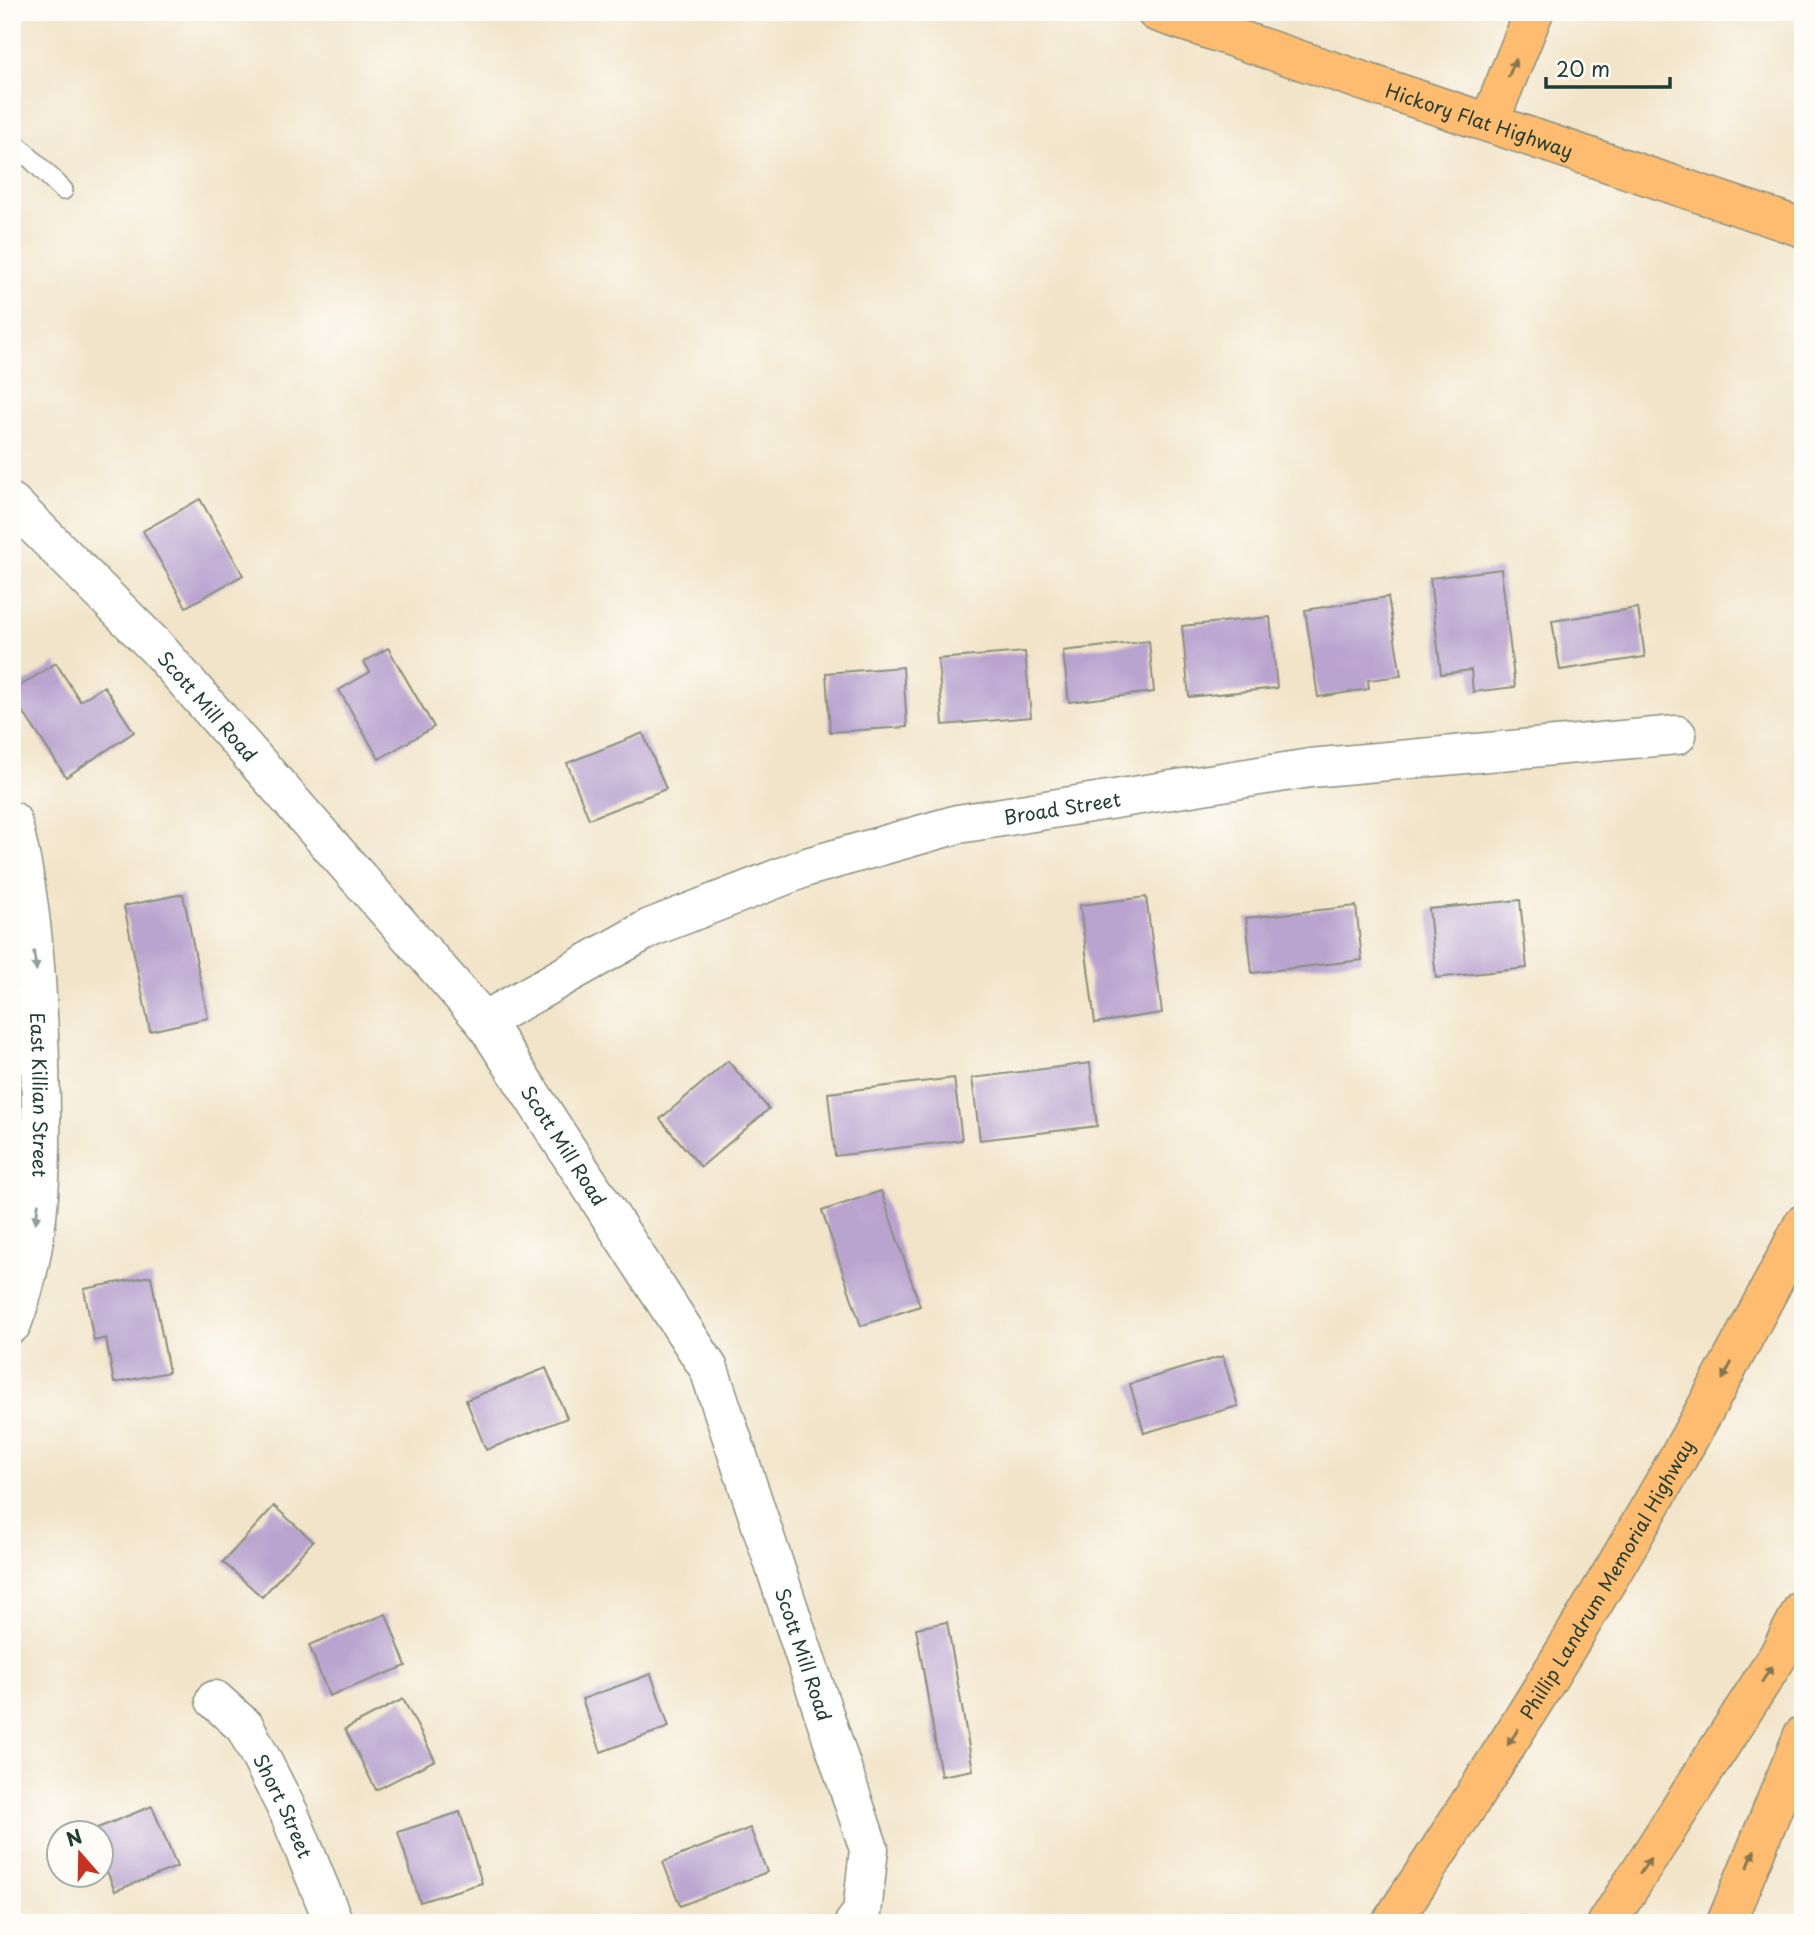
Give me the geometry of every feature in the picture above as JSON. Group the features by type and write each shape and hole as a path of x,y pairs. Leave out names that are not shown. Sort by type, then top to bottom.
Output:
{"main road":[{"name":"Hickory Flat Highway","path":"1156,12 1803,228"},
{"path":"1489,123 1534,12"},
{"name":"Phillip Landrum Memorial Highway","path":"1391,1923 1548,1682 1658,1498 1803,1224"},
{"path":"1607,1923 1778,1656 1803,1608"},
{"path":"1726,1923 1803,1735"}],"street":[{"name":"Scott Mill Road","path":"12,503 157,648 484,1021 709,1369 869,1849 862,1913 854,1923"},
{"name":"Broad Street","path":"484,1021 650,928 807,867 958,824 1310,768 1677,735"},
{"name":"East Killian Street","path":"12,821 37,972 43,1173 27,1285 12,1324"},
{"name":"Short Street","path":"215,1700 245,1727 289,1813 334,1923"}],"lane":[{"path":"12,140 63,190"}],"building":[{"path":"200,499 243,575 186,607 143,531"},
{"path":"1501,569 1515,687 1473,692 1471,670 1441,674 1430,578"},
{"path":"1388,597 1401,676 1368,680 1369,689 1318,697 1305,610"},
{"path":"1638,608 1645,657 1560,670 1552,621"},
{"path":"1270,617 1277,688 1189,697 1182,626"},
{"path":"1149,641 1154,692 1069,702 1063,651"},
{"path":"388,648 434,727 379,759 339,690 370,672 364,662"},
{"path":"1025,652 1031,717 943,725 938,659"},
{"path":"56,663 80,701 104,686 134,732 66,777 12,695 12,691"},
{"path":"903,667 907,727 830,732 826,673"},
{"path":"643,733 666,789 589,819 567,763"},
{"path":"183,894 208,1018 150,1031 124,906"},
{"path":"1146,897 1162,1013 1095,1023 1080,905"},
{"path":"1520,900 1527,968 1436,978 1429,909"},
{"path":"1356,906 1362,960 1252,973 1246,918"},
{"path":"728,1061 769,1109 701,1167 660,1119"},
{"path":"1090,1063 1097,1126 980,1140 972,1078"},
{"path":"954,1078 962,1140 835,1156 828,1093"},
{"path":"881,1191 920,1306 861,1326 822,1211"},
{"path":"151,1276 169,1372 114,1383 106,1338 94,1341 84,1289"},
{"path":"1223,1356 1238,1406 1144,1433 1130,1384"},
{"path":"546,1368 567,1418 486,1450 466,1400"},
{"path":"274,1506 313,1541 262,1597 223,1562"},
{"path":"386,1614 406,1666 329,1696 309,1645"},
{"path":"947,1622 973,1770 941,1776 916,1628"},
{"path":"651,1674 669,1727 601,1752 582,1699"},
{"path":"403,1699 435,1760 376,1790 345,1729"},
{"path":"152,1806 177,1867 115,1891 116,1821"},
{"path":"460,1812 482,1883 420,1902 398,1832"},
{"path":"750,1828 767,1872 680,1906 663,1862"}]}
